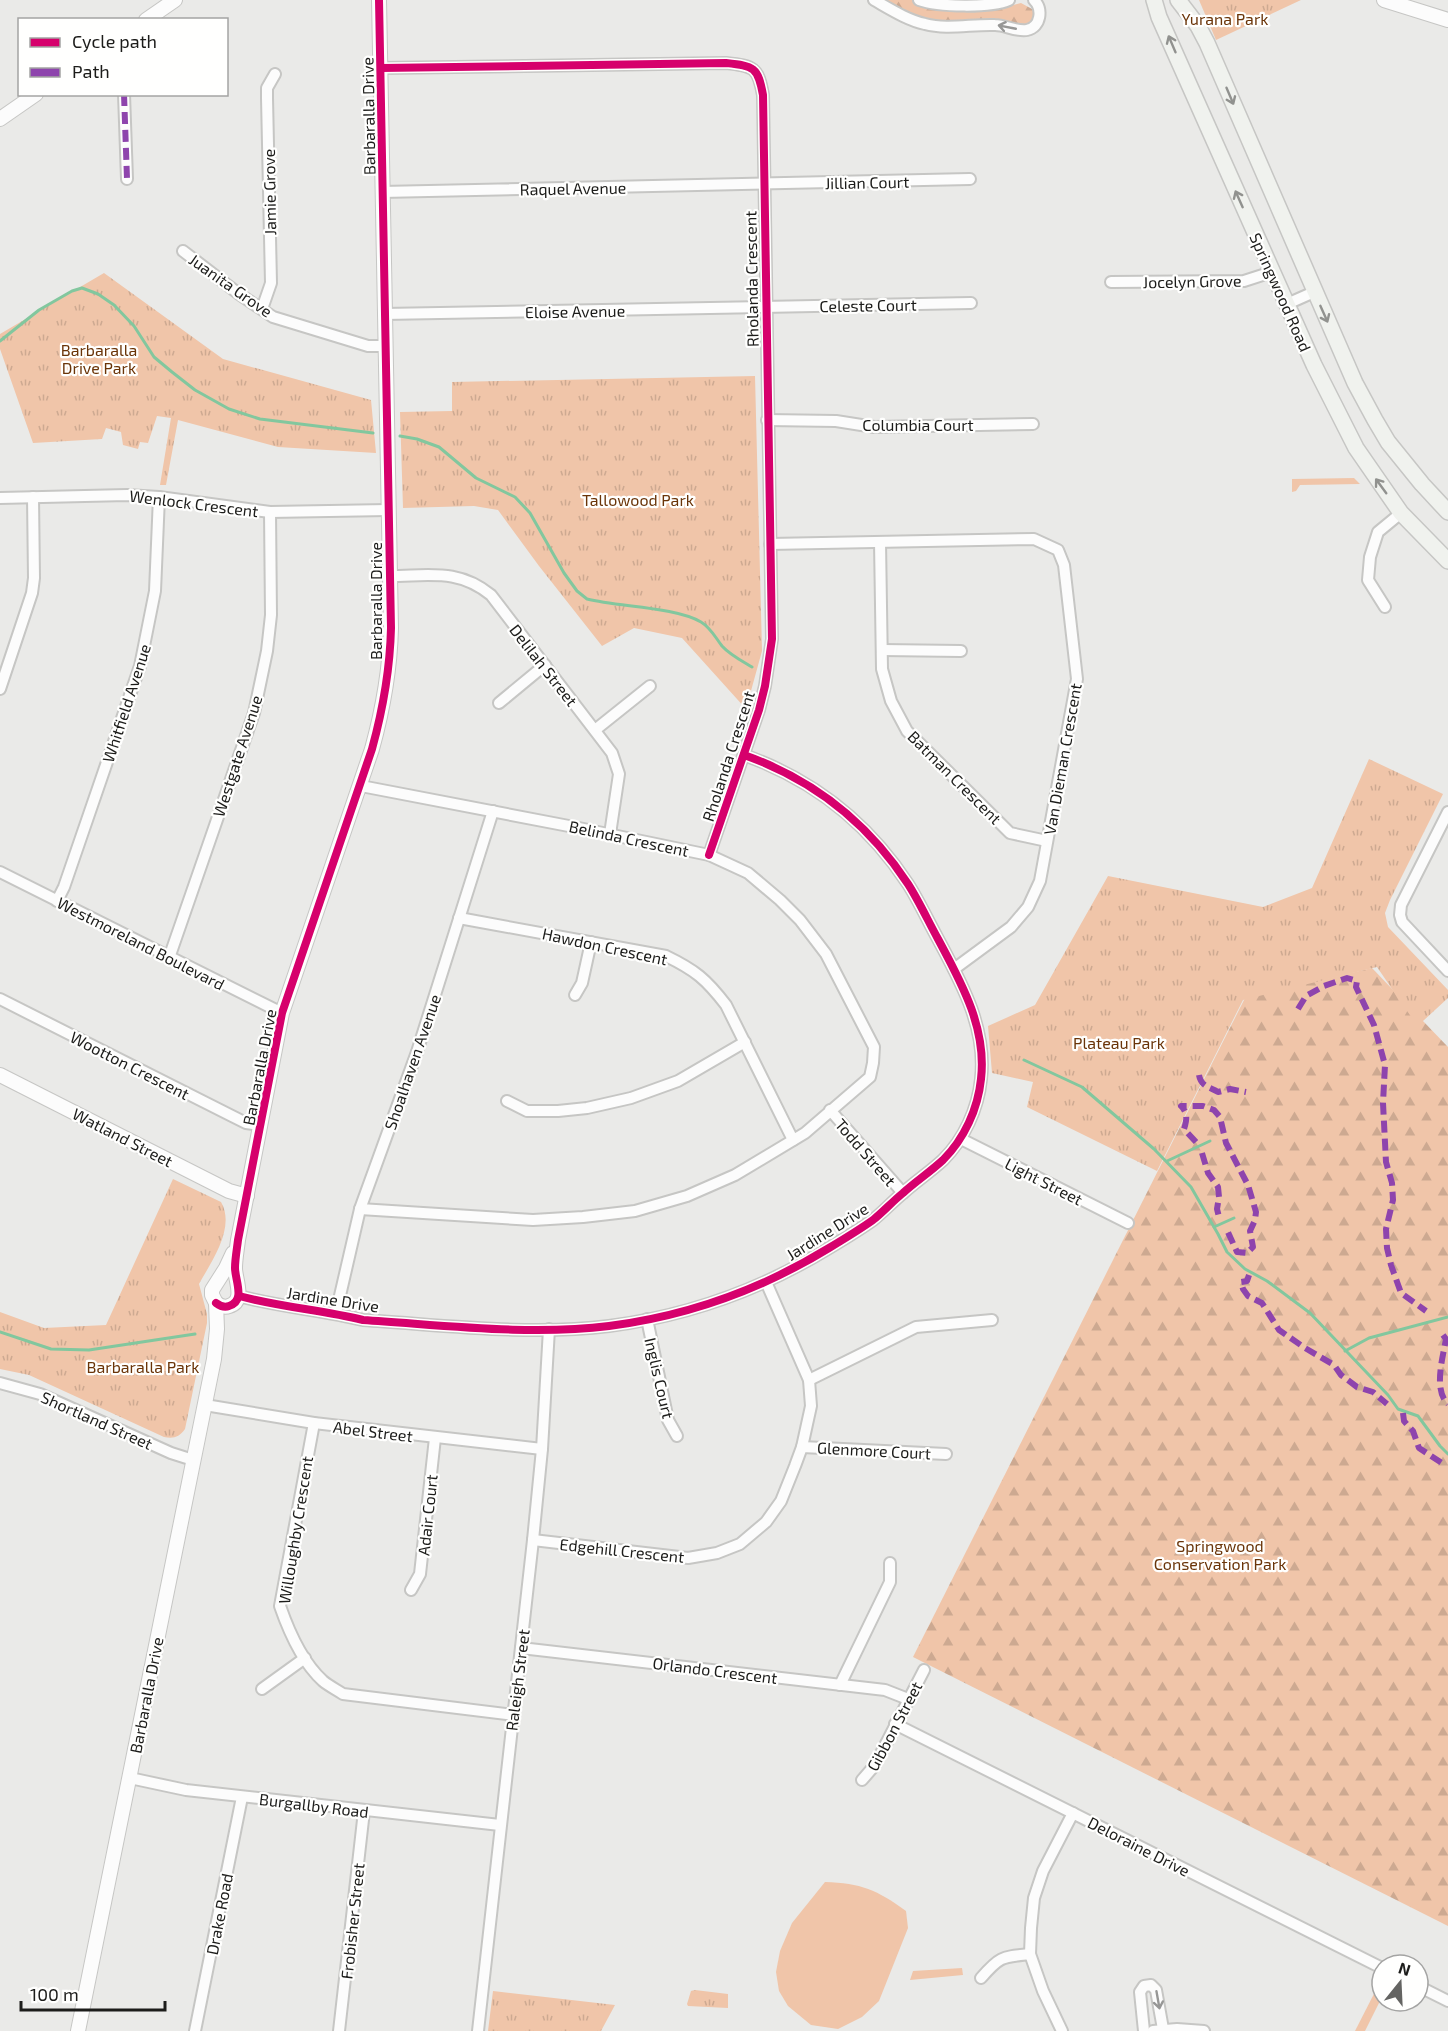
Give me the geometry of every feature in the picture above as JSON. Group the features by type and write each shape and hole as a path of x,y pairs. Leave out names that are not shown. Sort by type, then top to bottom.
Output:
{"main road":[{"name":"Springwood Road","path":"1154,0 1159,17 1272,272 1314,365 1356,448 1401,513 1448,561"},
{"name":"Springwood Road","path":"1181,3 1207,43 1355,383 1375,420 1400,457 1448,512"}],"street":[{"path":"149,18 175,0"},
{"name":"Barbaralla Drive","path":"238,1290 235,1268 238,1240 282,1013 360,786 381,717 390,662 379,0"},
{"path":"874,0 914,21 928,25 993,25 1028,30 1034,27 1039,19 1040,9 1034,0"},
{"path":"919,0 939,5 1001,4 1009,0"},
{"path":"1384,0 1448,20"},
{"name":"Rholanda Crescent","path":"381,68 726,63 743,65 756,70 760,79 763,95 772,639 763,694 709,855"},
{"name":"Jamie Grove","path":"262,309 271,283 267,88 275,74"},
{"path":"0,119 33,96"},
{"path":"124,96 127,179"},
{"name":"Jillian Court","path":"764,184 970,179"},
{"name":"Raquel Avenue","path":"382,192 764,184"},
{"name":"Juanita Grove","path":"183,250 239,294 273,317 368,346 385,346"},
{"name":"Jocelyn Grove","path":"1111,282 1244,281 1272,272"},
{"path":"1287,304 1314,292"},
{"name":"Celeste Court","path":"765,307 971,303"},
{"name":"Eloise Avenue","path":"384,314 765,307"},
{"name":"Columbia Court","path":"767,420 836,421 874,427 1033,424"},
{"name":"Wenlock Crescent","path":"0,498 127,495 270,512 388,510"},
{"path":"0,690 32,593 34,578 33,497"},
{"name":"Whitfield Avenue","path":"57,901 64,887 140,666 155,591 159,497"},
{"name":"Westgate Avenue","path":"169,957 254,713 267,651 271,615 270,512"},
{"path":"1385,607 1368,580 1370,557 1378,532 1401,513"},
{"name":"Van Dieman Crescent","path":"770,544 1034,539 1058,550 1065,565 1077,679 1040,881 1028,907 1011,927 954,969"},
{"name":"Batman Crescent","path":"880,542 882,669 891,701 907,730 1010,833 1047,841"},
{"name":"Delilah Street","path":"389,576 461,577 491,595 612,753 619,774 610,834"},
{"path":"882,650 961,651"},
{"path":"499,703 545,665"},
{"path":"595,730 650,686"},
{"name":"Jardine Drive","path":"238,1290 255,1300 336,1313 363,1320 549,1329 609,1326 696,1308 801,1265 872,1221 942,1161 961,1139 974,1109 981,1082 982,1062 976,1024 954,969 909,885 870,835 848,814 791,775 744,755"},
{"name":"Belinda Crescent","path":"360,786 709,855 748,873 800,920 826,954 874,1047 870,1077 793,1140 725,1179 687,1196 635,1211 583,1218 533,1220 360,1209"},
{"name":"Shoalhaven Avenue","path":"336,1313 360,1209 417,1052 493,811"},
{"path":"1448,812 1401,905 1400,915 1401,922 1448,971"},
{"name":"Westmoreland Boulevard","path":"0,872 282,1013"},
{"name":"Hawdon Crescent","path":"459,918 666,956 692,968 713,987 726,1005 793,1140"},
{"path":"575,995 582,983 591,942"},
{"name":"Wootton Crescent","path":"0,999 232,1116 261,1125"},
{"path":"507,1101 527,1111 558,1111 587,1108 631,1098 678,1081 745,1042"},
{"name":"Watland Street","path":"0,1075 229,1191 247,1196"},
{"name":"Todd Street","path":"830,1110 903,1193"},
{"name":"Light Street","path":"961,1139 1128,1223"},
{"name":"Barbaralla Drive","path":"78,2031 214,1359 222,1305 213,1299 212,1290 226,1269 238,1240"},
{"path":"217,1282 225,1279 238,1290 236,1302 222,1305"},
{"name":"Edgehill Crescent","path":"533,1540 688,1558 717,1553 740,1544 766,1522 781,1501 802,1447 811,1406 809,1380 766,1281"},
{"name":"Inglis Court","path":"647,1319 668,1420 677,1436"},
{"path":"809,1380 916,1327 992,1320"},
{"name":"Raleigh Street","path":"478,2031 533,1540 542,1449 549,1329"},
{"name":"Shortland Street","path":"0,1383 40,1394 171,1453 193,1460"},
{"name":"Abel Street","path":"205,1405 314,1423 542,1449"},
{"name":"Willoughby Crescent","path":"314,1423 280,1606 287,1627 305,1658 324,1682 344,1694 514,1715"},
{"name":"Adair Court","path":"411,1590 420,1574 435,1438"},
{"name":"Glenmore Court","path":"802,1447 946,1454"},
{"path":"840,1685 890,1581 890,1563"},
{"name":"Orlando Crescent","path":"521,1648 885,1690 908,1699"},
{"path":"262,1689 305,1658"},
{"name":"Gibbon Street","path":"862,1780 875,1765 924,1670"},
{"name":"Deloraine Drive","path":"895,1724 1370,1962"},
{"name":"Burgallby Road","path":"130,1778 186,1790 500,1825"},
{"name":"Drake Road","path":"195,2031 242,1797"},
{"name":"Frobisher Street","path":"339,2031 364,1811"},
{"path":"1062,2031 1043,1991 1030,1954 1034,1898 1043,1870 1073,1813"},
{"path":"981,1978 994,1962 1004,1957 1030,1954"},
{"path":"1144,2031 1140,1992 1144,1986 1151,1985 1156,1990 1158,2030 1204,2031"},
{"path":"1430,1992 1448,2001"}],"green space":[{"path":"882,0 912,0 920,4 1002,8 1021,3 1032,9 1036,18 1027,26 937,22 915,17"},
{"name":"Yurana Park","path":"1199,0 1301,0 1216,40"},
{"name":"Barbaralla Drive Park","path":"104,273 223,359 371,400 376,453 278,447 178,420 166,485 160,485 171,418 157,416 148,443 140,442 138,449 123,445 121,432 106,428 102,439 33,443 0,349 0,334"},
{"name":"Tallowood Park","path":"755,376 762,651 746,709 682,638 634,628 602,646 498,510 474,506 403,508 400,412 452,411 452,382"},
{"path":"1354,478 1360,484 1300,485 1296,491 1292,492 1292,479"},
{"name":"Plateau Park","path":"1369,759 1443,794 1385,913 1388,927 1448,990 1448,998 1423,1021 1416,1024 1377,967 1243,1000 1157,1171 1027,1107 1033,1082 992,1073 988,1026 1035,1005 1108,876 1263,907 1312,888"},
{"name":"Springwood Conservation Park","path":"1372,968 1448,1047 1448,1926 913,1657 1245,998"},
{"name":"Barbaralla Park","path":"173,1179 221,1202 226,1223 220,1244 199,1284 207,1314 207,1323 185,1429 178,1436 171,1438 164,1437 29,1375 0,1369 0,1312 44,1328 106,1325"},
{"path":"825,1882 859,1886 877,1893 906,1911 908,1928 879,2001 862,2017 838,2029 811,2025 788,2006 779,1991 776,1972 780,1951 792,1923"},
{"path":"962,1968 963,1975 910,1980 913,1971"},
{"path":"493,1991 615,2005 601,2031 488,2031"},
{"path":"691,1991 728,1994 728,2008 688,2006"},
{"path":"1370,2002 1370,2013 1374,2013 1365,2031 1355,2031"}],"waterway":[{"path":"0,341 39,310 72,291 82,288 98,294 114,305 134,326 154,357 172,372 195,390 229,409 260,419 373,433"},
{"path":"400,436 439,447 476,478 515,497 530,513 564,573 577,591 587,599 662,610 690,617 704,624 725,649 752,667"},
{"path":"1024,1060 1082,1087 1154,1149 1191,1187 1227,1252 1245,1269 1267,1281 1310,1313 1388,1395 1398,1409 1418,1416 1448,1454"},
{"path":"1167,1161 1210,1141"},
{"path":"1214,1227 1234,1218"},
{"path":"1345,1351 1369,1338 1448,1317"},
{"path":"0,1332 51,1349 89,1350 195,1334"}],"marked path":[{"path":"124,96 127,179"},
{"path":"1298,1009 1306,996 1324,986 1347,978 1357,981 1356,987 1374,1025 1385,1065 1383,1103 1386,1162 1392,1183 1393,1200 1386,1229 1387,1248 1401,1293 1426,1311"},
{"path":"1199,1075 1204,1084 1218,1092 1230,1089 1246,1092"},
{"path":"1196,1142 1184,1129 1186,1117 1181,1106 1203,1106 1214,1110 1220,1117 1226,1143 1248,1185 1256,1212 1250,1231 1253,1247 1247,1253 1237,1252 1227,1230"},
{"path":"1202,1153 1208,1173 1218,1187 1219,1217"},
{"path":"1249,1275 1247,1281 1241,1282 1243,1289 1248,1296 1262,1303 1279,1330 1334,1365 1341,1375 1357,1387 1373,1392 1387,1404"},
{"path":"1443,1335 1446,1339 1440,1382 1443,1398 1448,1404"},
{"path":"1403,1413 1404,1421 1413,1431 1419,1448 1445,1465"}],"cycle path":[{"path":"216,1303 227,1307 237,1300 235,1268 238,1240 282,1013 372,749 383,704 387,674 391,628 379,0"},
{"path":"381,68 726,63 749,67 759,79 763,95 772,639 759,710 709,855"},
{"path":"239,1296 363,1320 455,1327 518,1330 579,1329 638,1321 723,1299 804,1263 873,1220 951,1152 969,1123 977,1101 982,1060 976,1024 955,972 912,891 875,841 837,806 815,790 769,765 744,755"}]}
